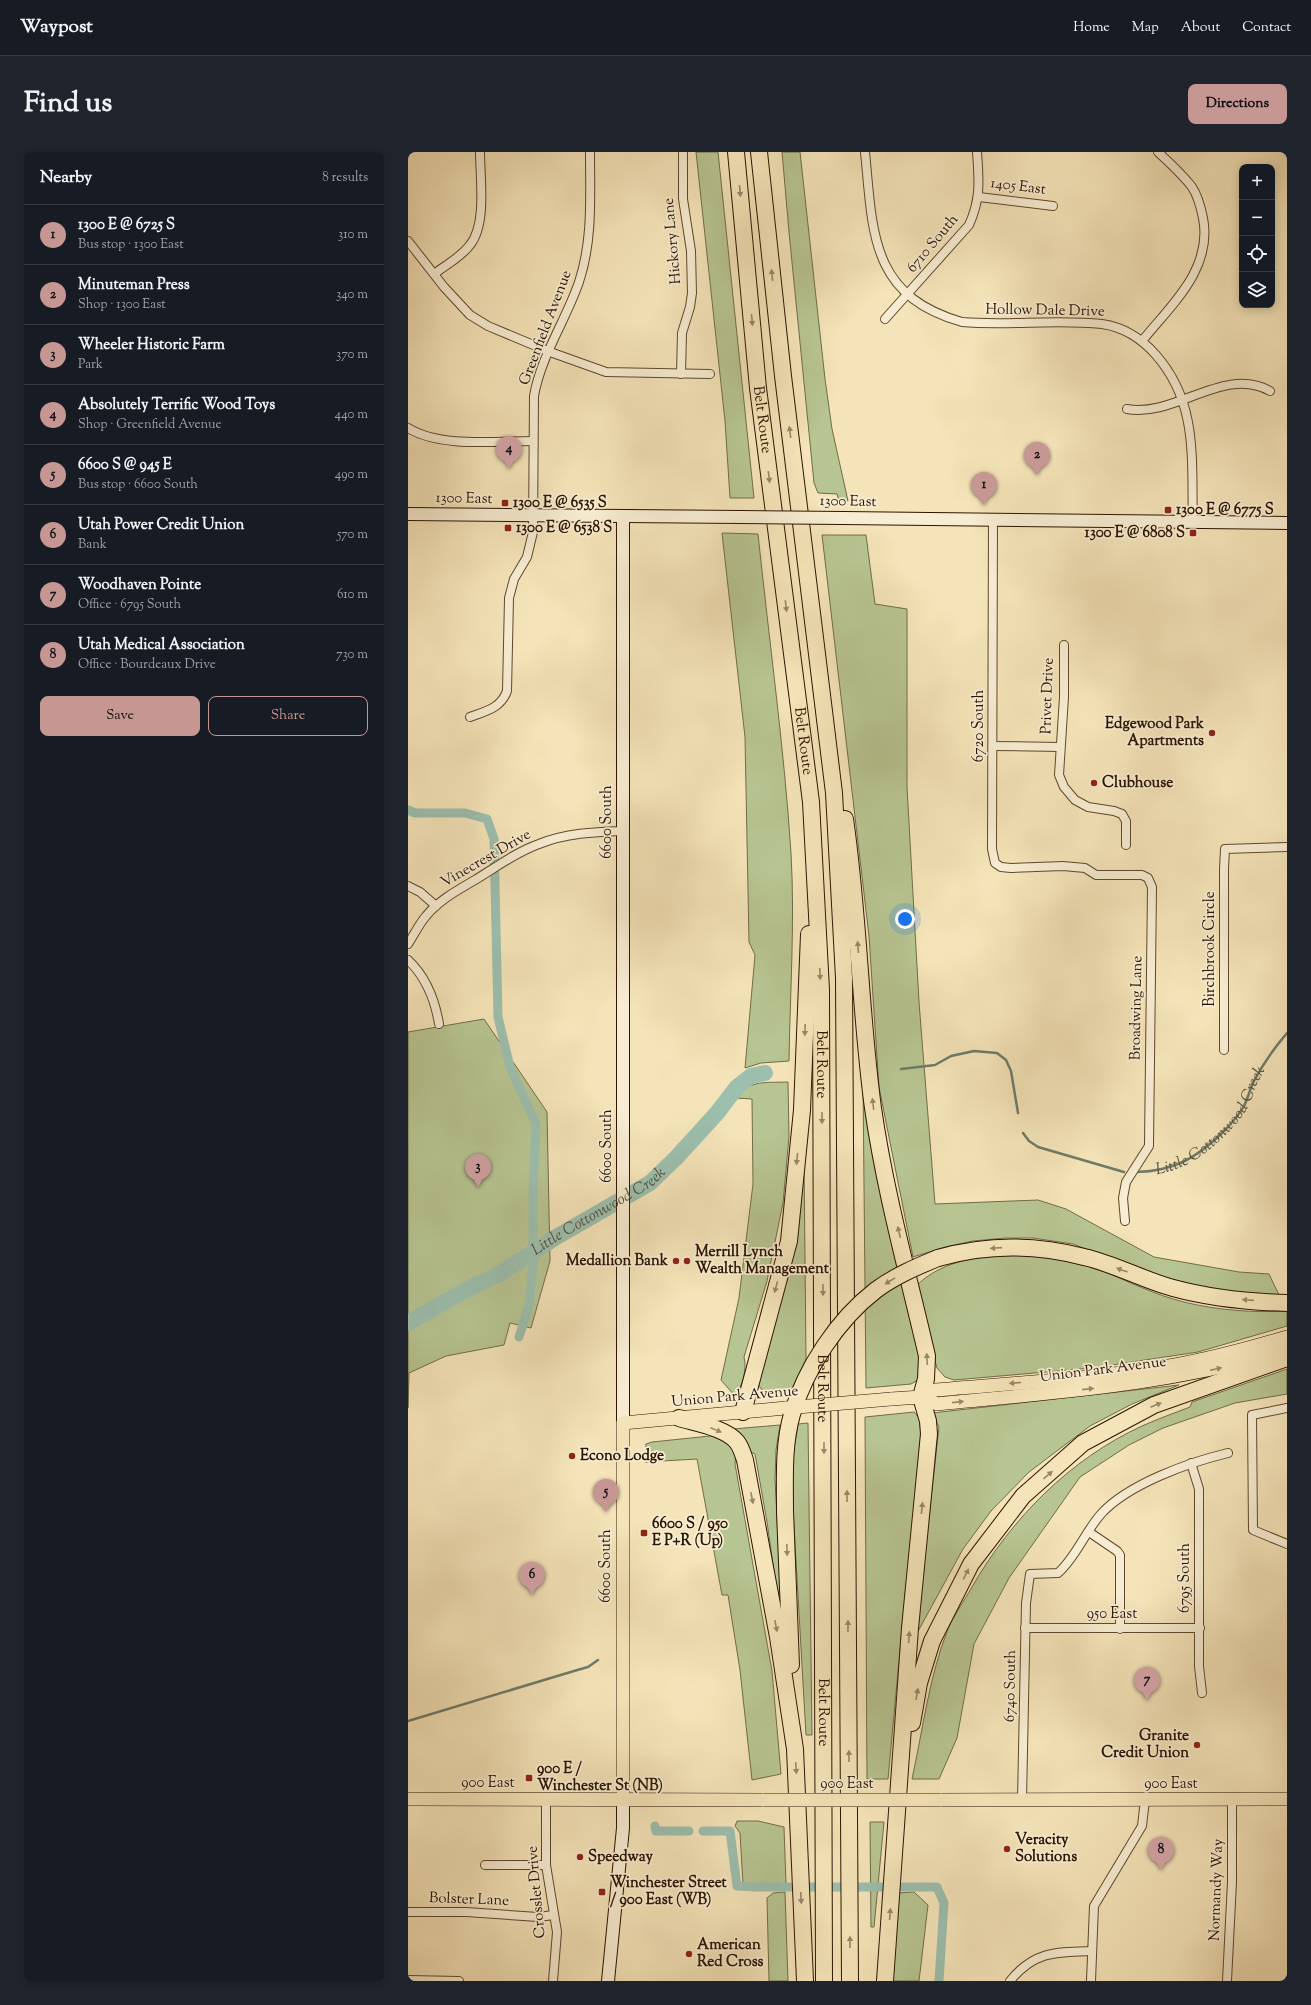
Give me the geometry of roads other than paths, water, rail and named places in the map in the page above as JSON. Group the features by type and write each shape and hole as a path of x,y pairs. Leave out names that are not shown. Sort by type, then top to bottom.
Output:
{"highway":[{"name":"Belt Route","path":"736,152 758,388 811,802 821,998 824,1981"},
{"name":"Belt Route","path":"759,152 783,376 834,793 844,978 850,1981"},
{"path":"803,541 852,870 865,1032 873,1109 888,1187 927,1356 926,1379 921,1397 928,1421 929,1434 910,1628 885,1981"},
{"path":"743,1412 788,1241 802,1110 813,837"},
{"path":"805,1981 785,1511 786,1451 792,1415 803,1384 815,1363 840,1327 876,1290 913,1268 938,1258 972,1250 1012,1246 1035,1247 1085,1257 1173,1288 1224,1299 1287,1303"},
{"path":"895,1844 911,1727 919,1683 932,1641 971,1564 1023,1496 1083,1444 1154,1405 1287,1358"},
{"path":"679,1418 716,1429 737,1441 741,1449 778,1637 795,1749"}],"main road":[{"name":"1300 East","path":"408,514 1287,523"},
{"name":"6600 South","path":"623,516 623,1800"},
{"name":"Union Park Avenue","path":"623,1423 921,1397 935,1390 1147,1369 1230,1353 1287,1337"},
{"name":"Union Park Avenue","path":"921,1397 937,1404 1128,1385 1207,1371 1287,1350"},
{"name":"900 East","path":"408,1799 1287,1799"},
{"path":"608,1981 623,1828 623,1800"}],"street":[{"path":"434,274 466,249 478,230 480,219 480,152"},
{"name":"Greenfield Avenue","path":"470,717 495,707 504,699 507,690 509,598 514,579 525,561 530,547 533,515 533,441 536,389 550,352 575,295 586,256 590,220 590,152"},
{"name":"Hickory Lane","path":"681,374 682,333 690,307 692,293 691,251 683,199 683,152"},
{"name":"Hollow Dale Drive","path":"865,152 874,233 878,250 885,267 907,295 943,317 962,322 1102,324 1118,328 1142,341 1162,362 1172,376 1183,400 1191,435 1193,522"},
{"name":"6710 South","path":"885,319 969,225 976,211 979,197 977,152"},
{"path":"1142,341 1187,286 1198,268 1204,249 1205,228 1201,206 1196,194 1181,175 1158,152"},
{"name":"1405 East","path":"979,197 1053,206"},
{"path":"408,241 434,274 470,315 488,326 550,352 606,372 710,374"},
{"path":"1127,409 1151,411 1218,388 1248,383 1259,385 1270,391"},
{"path":"408,428 425,437 441,441 533,441"},
{"name":"6720 South","path":"993,519 992,849 995,863 1001,866 1011,868 1063,866"},
{"name":"Privet Drive","path":"1064,645 1064,697 1059,775 1064,787 1074,800 1088,807 1114,811 1122,814 1126,821 1126,845"},
{"name":"Privet Drive","path":"993,746 1060,747"},
{"name":"Vinecrest Drive","path":"408,944 425,916 450,895 489,871 538,844 564,836 587,832 623,831"},
{"name":"Birchbrook Circle","path":"1224,1050 1224,869 1226,849 1287,847"},
{"name":"Broadwing Lane","path":"1063,866 1085,868 1096,875 1142,875 1148,878 1152,887 1149,1146 1126,1182 1123,1198 1125,1221"},
{"path":"408,886 420,892 436,906"},
{"path":"408,960 423,978 432,996 439,1024"},
{"path":"1287,1408 1252,1415 1252,1422 1253,1530 1287,1544"},
{"path":"1120,1629 1120,1555 1117,1551 1089,1532 1102,1514 1111,1505 1140,1486 1191,1463 1228,1453"},
{"name":"6795 South","path":"1191,1463 1199,1489 1199,1666 1202,1693"},
{"name":"6740 South","path":"1022,1800 1025,1628 1026,1604 1030,1574 1058,1573 1089,1532"},
{"name":"950 East","path":"1025,1628 1200,1628"},
{"name":"Normandy Way","path":"1227,1981 1232,1882 1232,1799"},
{"name":"Crosslet Drive","path":"546,1800 546,1865 557,1932 553,1981"},
{"path":"1091,1981 1094,1906 1139,1833 1144,1820 1145,1800"},
{"path":"485,1865 546,1865"},
{"name":"Bolster Lane","path":"408,1912 466,1912 538,1917 554,1914"},
{"path":"1010,1981 1019,1969 1043,1955 1056,1952 1092,1951"},
{"path":"408,1980 459,1981"}],"waterway":[{"path":"408,810 415,813 465,813 487,819 494,839 498,1017 510,1067 536,1124 533,1191 533,1266 529,1305 519,1337"},
{"name":"Little Cottonwood Creek","path":"1137,1172 1162,1169 1183,1162 1202,1150 1221,1134 1242,1110 1253,1084 1269,1056 1287,1033"},
{"name":"Little Cottonwood Creek","path":"901,1069 935,1065 951,1056 974,1051 997,1053 1006,1060 1011,1071 1018,1113"},
{"name":"Little Cottonwood Creek","path":"408,1323 466,1290 499,1274 558,1236 650,1183 676,1158 717,1113 737,1087 751,1076 765,1073"},
{"name":"Little Cottonwood Creek","path":"1023,1133 1029,1141 1038,1147 1124,1172"},
{"path":"408,1721 588,1667 598,1660"},
{"path":"655,1826 656,1831 689,1831"},
{"path":"703,1831 730,1831 737,1886 937,1887 944,1903 939,1981"}],"place":[{"name":"Absolutely Terrific Wood Toys","path":"509,469"},
{"name":"Minuteman Press","path":"1037,475"},
{"name":"1300 E @ 6535 S","path":"505,503"},
{"name":"1300 E @ 6725 S","path":"984,505"},
{"name":"1300 E @ 6775 S","path":"1168,510"},
{"name":"1300 E @ 6538 S","path":"508,528"},
{"name":"1300 E @ 6808 S","path":"1193,533"},
{"name":"Edgewood Park Apartments","path":"1212,733"},
{"name":"Clubhouse","path":"1094,783"},
{"name":"Wheeler Historic Farm","path":"478,1187"},
{"name":"Medallion Bank","path":"676,1261"},
{"name":"Merrill Lynch Wealth Management","path":"687,1261"},
{"name":"Econo Lodge","path":"572,1456"},
{"name":"6600 S @ 945 E","path":"606,1512"},
{"name":"6600 S / 950 E P+R (Up)","path":"644,1533"},
{"name":"Utah Power Credit Union","path":"532,1595"},
{"name":"Woodhaven Pointe","path":"1147,1700"},
{"name":"Granite Credit Union","path":"1197,1745"},
{"name":"900 E / Winchester St (NB)","path":"529,1778"},
{"name":"Veracity Solutions","path":"1007,1849"},
{"name":"Speedway","path":"580,1857"},
{"name":"Utah Medical Association","path":"1161,1870"},
{"name":"Winchester Street / 900 East (WB)","path":"602,1892"},
{"name":"American Red Cross","path":"689,1954"}]}
